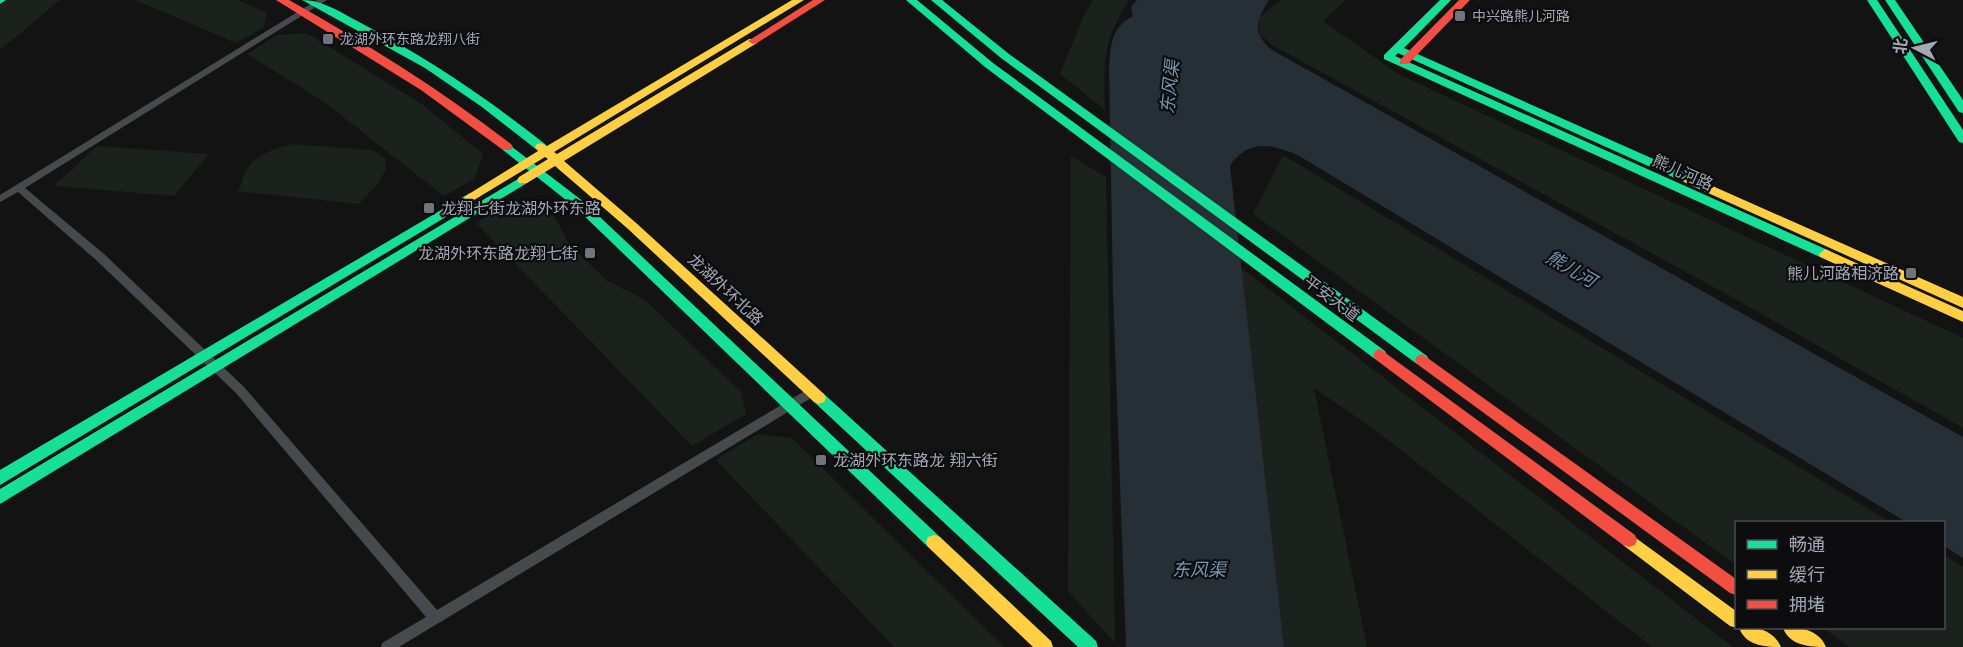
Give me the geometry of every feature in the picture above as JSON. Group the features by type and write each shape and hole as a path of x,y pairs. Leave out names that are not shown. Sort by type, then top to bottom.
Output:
{"main road":[{"name":"龙湖外环北路","path":"281,0 313,4 345,17 426,65 552,156 599,194 1090,647"},
{"path":"0,497 216,367 799,0"},
{"path":"552,156 820,0"},
{"name":"平安大道","path":"912,0 960,42 1735,619"},
{"name":"平安大道","path":"936,0 976,34 1735,587"},
{"name":"熊儿河路","path":"1446,0 1392,53 1963,318"},
{"path":"1407,60 1465,0"},
{"path":"1872,0 1959,128"},
{"path":"1890,0 1963,110"},
{"name":"龙湖外环北路","path":"313,4 534,167 580,205 1045,647"},
{"name":"熊儿河路","path":"1407,60 1963,303"},
{"path":"0,478 204,356 534,167"},
{"path":"1750,629 1773,647"},
{"path":"1794,629 1818,647"}],"street":[{"path":"0,199 313,4"},
{"path":"19,188 100,257 240,390 435,618"},
{"path":"387,647 812,392"}],"shaded area":[{"path":"7,0 60,0 0,50 0,5"},
{"path":"135,0 237,0 267,13 263,28 236,43"},
{"path":"1093,0 1129,0 1114,28 1106,53 1105,110 1060,74 1084,15"},
{"path":"1282,0 1346,0 1323,21 1398,74 1963,338 1963,428 1728,295 1272,45 1260,34 1259,17"},
{"path":"307,33 423,105 483,154 475,178 444,196 324,102 247,54 277,35"},
{"path":"294,144 372,150 385,158 386,169 378,184 359,204 237,191 247,169 256,159 274,149"},
{"path":"97,146 209,154 174,196 54,186"},
{"path":"1283,155 1888,521 1735,521 1735,564 1253,214"},
{"path":"1071,156 1106,177 1115,643 1068,591"},
{"path":"506,204 541,207 555,218 570,245 606,280 644,299 741,392 746,414 692,446 476,223"},
{"path":"1240,267 1733,647 1652,647 1374,429 1314,388 1367,647 1284,647"},
{"path":"758,434 792,438 1004,647 894,647 716,460"},
{"path":"1945,556 1963,567 1963,647 1850,647 1824,629 1945,629"}],"water":[{"path":"1137,0 1269,0 1261,14 1258,26 1261,38 1272,50 1963,437 1963,558 1945,547 1945,521 1904,521 1301,157 1281,149 1262,146 1245,151 1230,166 1284,647 1126,647 1113,292 1109,66 1114,36 1121,25 1133,16 1131,7"}],"traffic: fast":[{"path":"307,0 369,31 428,66 486,104 541,147"},
{"path":"911,0 989,65 1380,355"},
{"path":"936,0 1005,56 1422,360"},
{"path":"1446,0 1388,57 1825,254"},
{"path":"1872,0 1963,139"},
{"path":"1890,0 1963,109"},
{"path":"1397,49 1690,180"},
{"path":"507,147 580,205 934,542"},
{"path":"0,497 523,180"},
{"path":"0,478 470,197"},
{"path":"819,398 1090,647"}],"traffic: slow":[{"path":"470,197 799,0"},
{"path":"523,180 753,41"},
{"path":"541,147 631,225 819,398"},
{"path":"1690,180 1963,303"},
{"path":"1825,254 1963,317"},
{"path":"1629,540 1735,619"},
{"path":"934,542 1045,647"},
{"path":"1748,629 1773,647"},
{"path":"1792,629 1818,647"}],"traffic: jam":[{"path":"281,0 397,69 453,106 507,147"},
{"path":"753,41 820,0"},
{"path":"1404,62 1465,0"},
{"path":"1380,355 1629,540"},
{"path":"1422,360 1735,587"}],"place":[{"name":"中兴路熊儿河路","path":"1460,16"},
{"name":"龙湖外环东路龙翔八街","path":"328,39"},
{"name":"龙翔七街龙湖外环东路","path":"429,208"},
{"name":"龙湖外环东路龙翔七街","path":"590,253"},
{"name":"熊儿河路相济路","path":"1911,273"},
{"name":"龙湖外环东路龙 翔六街","path":"821,460"}],"water label":[{"name":"东风渠","path":"1170,87"},
{"name":"熊儿河","path":"1571,269"},
{"name":"东风渠","path":"1199,570"}]}
